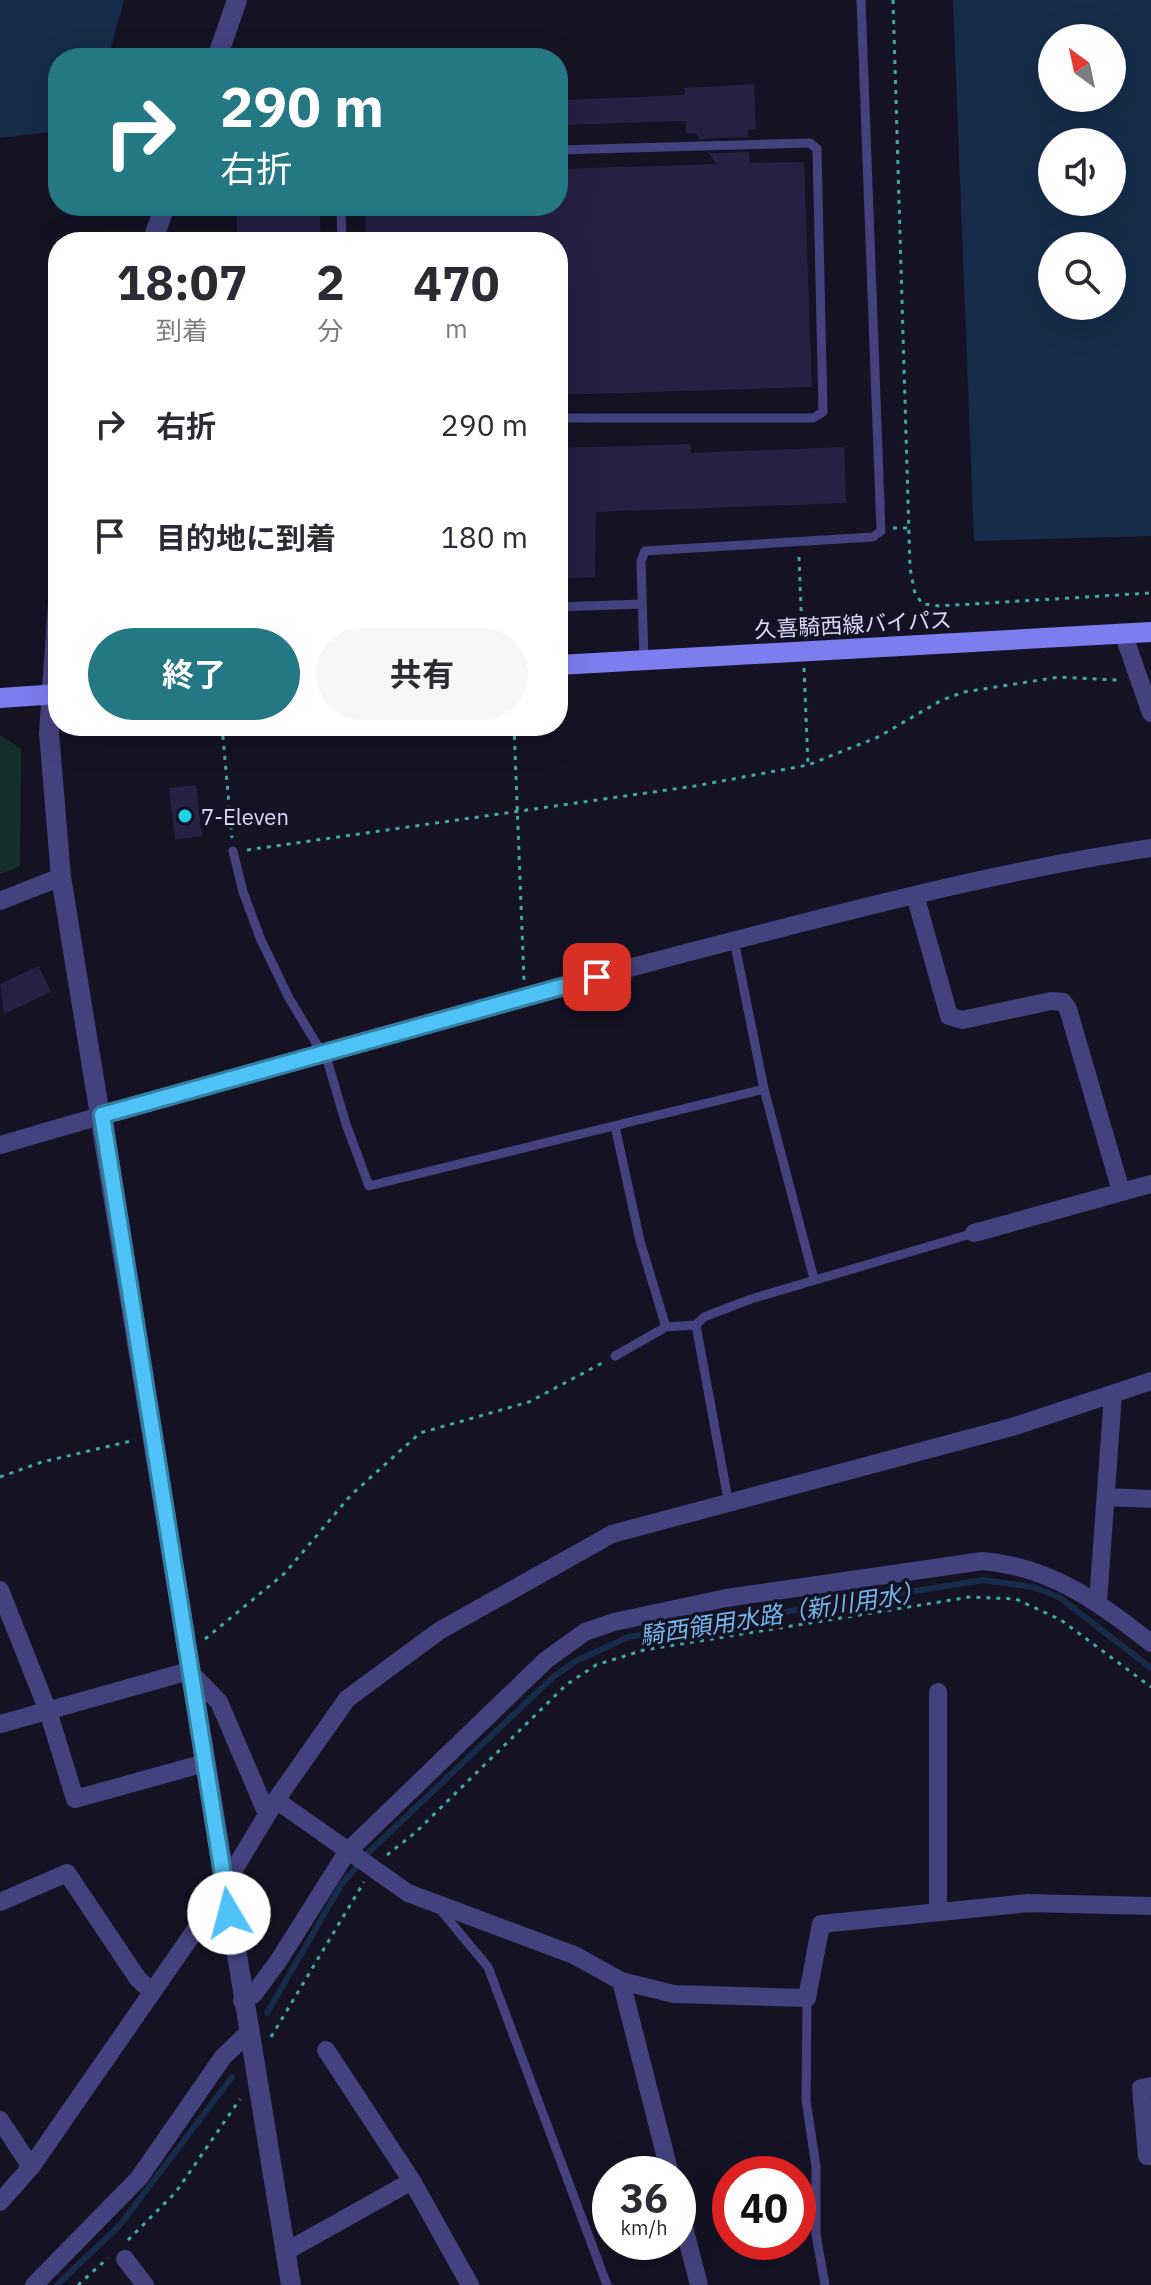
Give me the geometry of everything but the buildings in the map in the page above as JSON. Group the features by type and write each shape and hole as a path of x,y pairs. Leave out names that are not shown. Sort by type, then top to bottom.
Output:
{"main road":[{"name":"久喜騎西線バイパス","path":"568,664 1151,632"},
{"path":"0,698 48,694"}],"street":[{"path":"220,48 237,0"},
{"path":"1123,633 1151,713"},
{"path":"54,736 53,815 61,877 102,1115 247,2034 291,2285"},
{"path":"0,1145 526,995 734,940 1032,869 1151,848"},
{"path":"0,901 61,877"},
{"path":"915,895 949,1016 962,1020 1051,1001 1063,1002 1068,1009 1121,1191"},
{"path":"974,1233 1151,1184"},
{"path":"0,2202 31,2167 225,1884 271,1807 347,1699 439,1631 612,1534 1012,1427 1151,1381"},
{"path":"1098,1602 1113,1394"},
{"path":"1107,1497 1151,1499"},
{"path":"242,2001 254,1994 279,1960 347,1852 546,1660 585,1632 614,1622 726,1598 983,1561 1033,1570 1063,1581 1098,1602 1151,1643"},
{"path":"0,1590 48,1711 75,1799 205,1763"},
{"path":"0,1724 48,1711 188,1663"},
{"path":"188,1663 219,1702 271,1807 347,1852 377,1861 408,1893 574,1955 621,1981 674,1994 807,1998 821,1924 1029,1903 1151,1906"},
{"path":"938,1692 938,1911"},
{"path":"0,1902 67,1873 138,1979 151,1991"},
{"path":"621,1981 665,2156"},
{"path":"34,2285 139,2178 223,2057 247,2034"},
{"path":"326,2050 412,2181 470,2285"},
{"path":"1151,2086 1141,2088 1147,2156 1151,2156"},
{"path":"0,2120 31,2167"},
{"path":"285,2252 412,2181"},
{"path":"124,2250 145,2285"},
{"path":"693,2260 699,2285"}],"lane":[{"path":"644,660 641,561 645,551 654,548 873,537 881,531 861,0"},
{"path":"568,150 810,143 817,149 823,412 813,418 568,418"},
{"path":"568,607 641,604"},
{"path":"233,851 243,892 261,940 289,998 322,1053 369,1186 764,1089"},
{"path":"734,940 764,1089 814,1279"},
{"path":"615,1126 640,1241 666,1327"},
{"path":"615,1356 666,1327 696,1325 704,1317 751,1299 974,1233"},
{"path":"696,1325 729,1505"},
{"path":"436,1904 488,1967 607,2285"},
{"path":"807,1998 806,2100 816,2167 816,2234 825,2285"}],"path":[{"path":"893,0 910,555 915,594 923,604 939,606 1151,593"},
{"path":"223,736 233,851 517,812 808,765 866,742 942,700 964,692 1059,677 1140,680"},
{"path":"514,736 526,995"},
{"path":"188,1663 285,1573 351,1495 420,1433 529,1402 615,1356"},
{"path":"0,1477 42,1462 151,1436"},
{"path":"377,1861 416,1832 566,1685 596,1665 644,1650 911,1604 970,1597 1016,1599 1061,1620 1151,1687"},
{"path":"267,2042 362,1884"},
{"path":"78,2285 124,2250 176,2192 240,2099 247,2095"}],"green space":[{"path":"0,735 21,749 20,866 0,874"}],"water":[{"path":"0,0 124,0 111,48 48,48 48,132 0,138"},
{"path":"953,0 1151,0 1151,536 974,541"}],"waterway":[{"name":"騎西領用水路（新川用水）","path":"267,2013 341,1885 369,1852 553,1677 576,1661 628,1637 983,1580 1033,1587 1059,1597 1151,1668"},
{"name":"騎西領用水路（新川用水）","path":"57,2285 120,2225 232,2077"}],"place":[{"name":"7-Eleven","path":"185,816"}],"route":[{"path":"229,1913 102,1115 597,977"}]}
